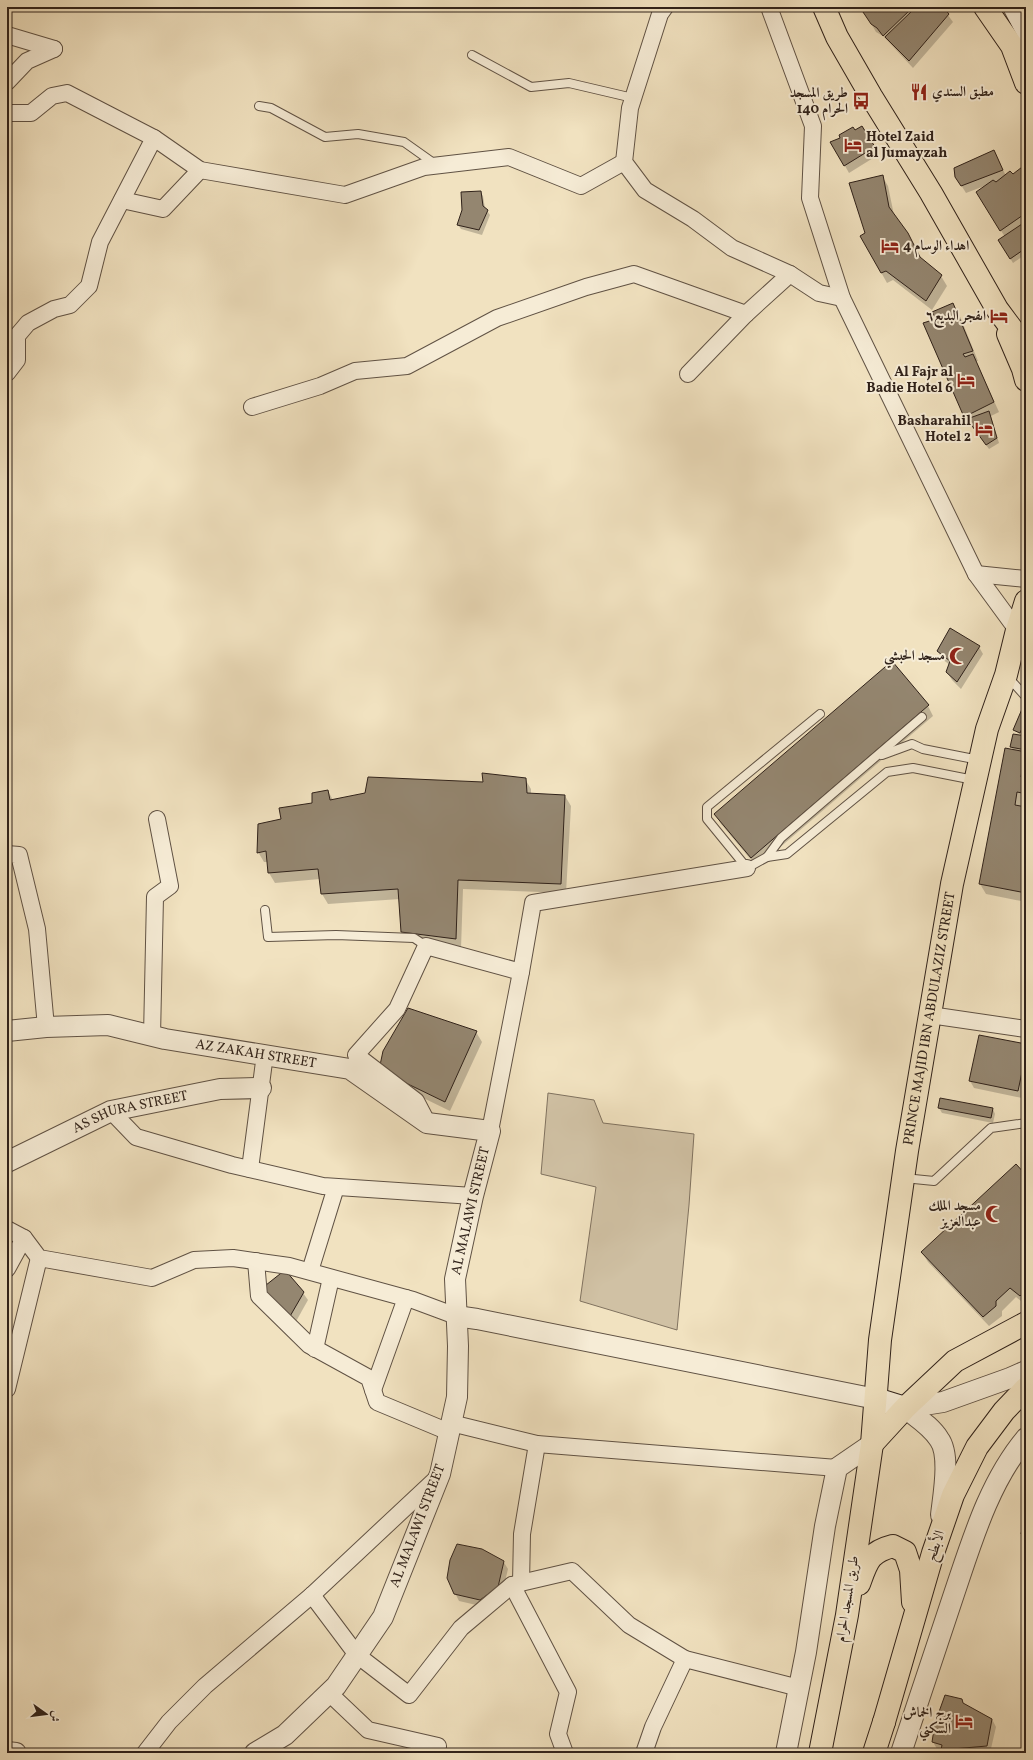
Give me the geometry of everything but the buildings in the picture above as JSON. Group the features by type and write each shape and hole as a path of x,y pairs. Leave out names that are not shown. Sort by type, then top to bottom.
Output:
{"main road":[{"path":"824,7 837,37 871,96 931,193 997,309 1023,369 1026,380"},
{"path":"832,7 837,37"},
{"path":"985,7 1012,46 1024,71"},
{"path":"997,309 1025,346"},
{"name":"PRINCE MAJID IBN ABDULAZIZ STREET","path":"872,1444 880,1340 904,1178 952,884 974,780 987,728 1006,675 1026,601"},
{"path":"872,1444 905,1408 955,1361 1026,1323"},
{"name":"الأبطح","path":"874,1753 937,1543 953,1495 976,1447 1004,1411 1026,1388"},
{"path":"876,1399 905,1408"},
{"name":"طريق المسجد الحرام","path":"820,1753 847,1615 872,1444"},
{"path":"847,1615 867,1562 880,1549 893,1546 905,1552 911,1570 914,1619"}],"street":[{"path":"665,7 660,14 630,108 624,162 644,190 694,219 732,248 790,274 819,293 842,298"},
{"path":"769,7 813,126 810,198 842,298 976,574 1017,630"},
{"path":"1011,7 1026,35"},
{"path":"7,35 54,49 26,61 7,82"},
{"path":"7,113 31,113 52,96 67,93 154,138 200,170 345,196 424,167 509,157 580,186 624,162"},
{"path":"7,373 17,360 17,336 28,323 54,309 70,305 89,286 100,242 154,138"},
{"path":"122,200 163,209 200,170"},
{"path":"252,407 320,386 355,372 407,366 497,318 586,287 634,274 746,314"},
{"path":"688,374 746,314 790,274"},
{"path":"976,574 1026,578"},
{"path":"152,1036 155,897 170,886 157,819"},
{"path":"7,854 19,855 38,929 46,1027"},
{"path":"490,1131 533,903 747,868"},
{"path":"427,1123 416,1102 356,1055 397,1009 426,946 521,972"},
{"path":"930,1015 1026,1029"},
{"name":"AZ ZAKAH STREET","path":"7,1031 46,1027 108,1025 152,1036 350,1069 427,1123 490,1131"},
{"path":"250,1169 265,1054"},
{"name":"AS SHURA STREET","path":"7,1162 111,1111 220,1089 261,1088"},
{"path":"111,1111 136,1137 250,1169 323,1186 473,1196"},
{"name":"AL MALAWI STREET","path":"255,1753 285,1735 336,1686 383,1617 440,1474 457,1397 455,1279 473,1196 490,1131"},
{"path":"310,1271 336,1187"},
{"path":"7,1229 24,1238 39,1258 152,1278 194,1260 233,1258 289,1266 406,1298 456,1316 485,1320 876,1399"},
{"path":"7,1269 24,1238"},
{"path":"7,1389 39,1258"},
{"path":"256,1261 259,1296 309,1346 369,1378 377,1402 450,1428 537,1444 838,1468 872,1444"},
{"path":"315,1348 331,1278"},
{"path":"373,1390 406,1298"},
{"path":"905,1408 943,1402 1026,1371"},
{"path":"905,1408 930,1428 940,1440 946,1465 937,1543"},
{"path":"901,1753 970,1545 993,1489 1015,1451 1026,1438"},
{"path":"537,1444 522,1534 516,1584 568,1692 558,1734 565,1753"},
{"path":"786,1753 799,1688 825,1526 838,1468"},
{"path":"145,1753 169,1722 205,1686 312,1595 440,1474"},
{"path":"312,1595 357,1655 409,1695 461,1628 516,1584 572,1571 629,1625 685,1659 799,1688"},
{"path":"905,1652 932,1658"},
{"path":"644,1753 653,1727 685,1659"},
{"path":"329,1693 368,1730 438,1746 437,1753"},
{"path":"7,1752 16,1753"}],"lane":[{"path":"472,55 531,86 569,83 633,98"},
{"path":"259,106 271,108 325,137 358,134 404,142 437,166"},
{"path":"1006,675 1026,697"},
{"path":"820,714 707,807 707,819 747,868 768,857 787,854 887,772 913,768 974,780"},
{"path":"768,857 781,838 922,717"},
{"path":"876,757 912,744 923,749 979,760"},
{"path":"265,910 268,938 336,935 414,938 426,946"},
{"path":"904,1178 934,1180 991,1128 1025,1124"}],"shaded area":[{"path":"548,1093 594,1100 603,1123 694,1134 677,1330 580,1301 596,1187 541,1174"}],"place":[{"name":"مطبق السندي","path":"919,92"},
{"name":"طريق المسجد الحرام 140","path":"861,101"},
{"name":"Hotel Zaid al Jumayzah","path":"853,145"},
{"name":"اهداء الوسام 4","path":"890,246"},
{"name":"اىفجر البديع٦","path":"999,316"},
{"name":"Al Fajr al Badie Hotel 6","path":"966,380"},
{"name":"Basharahil Hotel 2","path":"984,429"},
{"name":"مسجد الحبشي","path":"958,656"},
{"name":"مسجد الملك عبدالعزيز","path":"994,1214"},
{"name":"برج الخماش السكني","path":"964,1721"}]}
